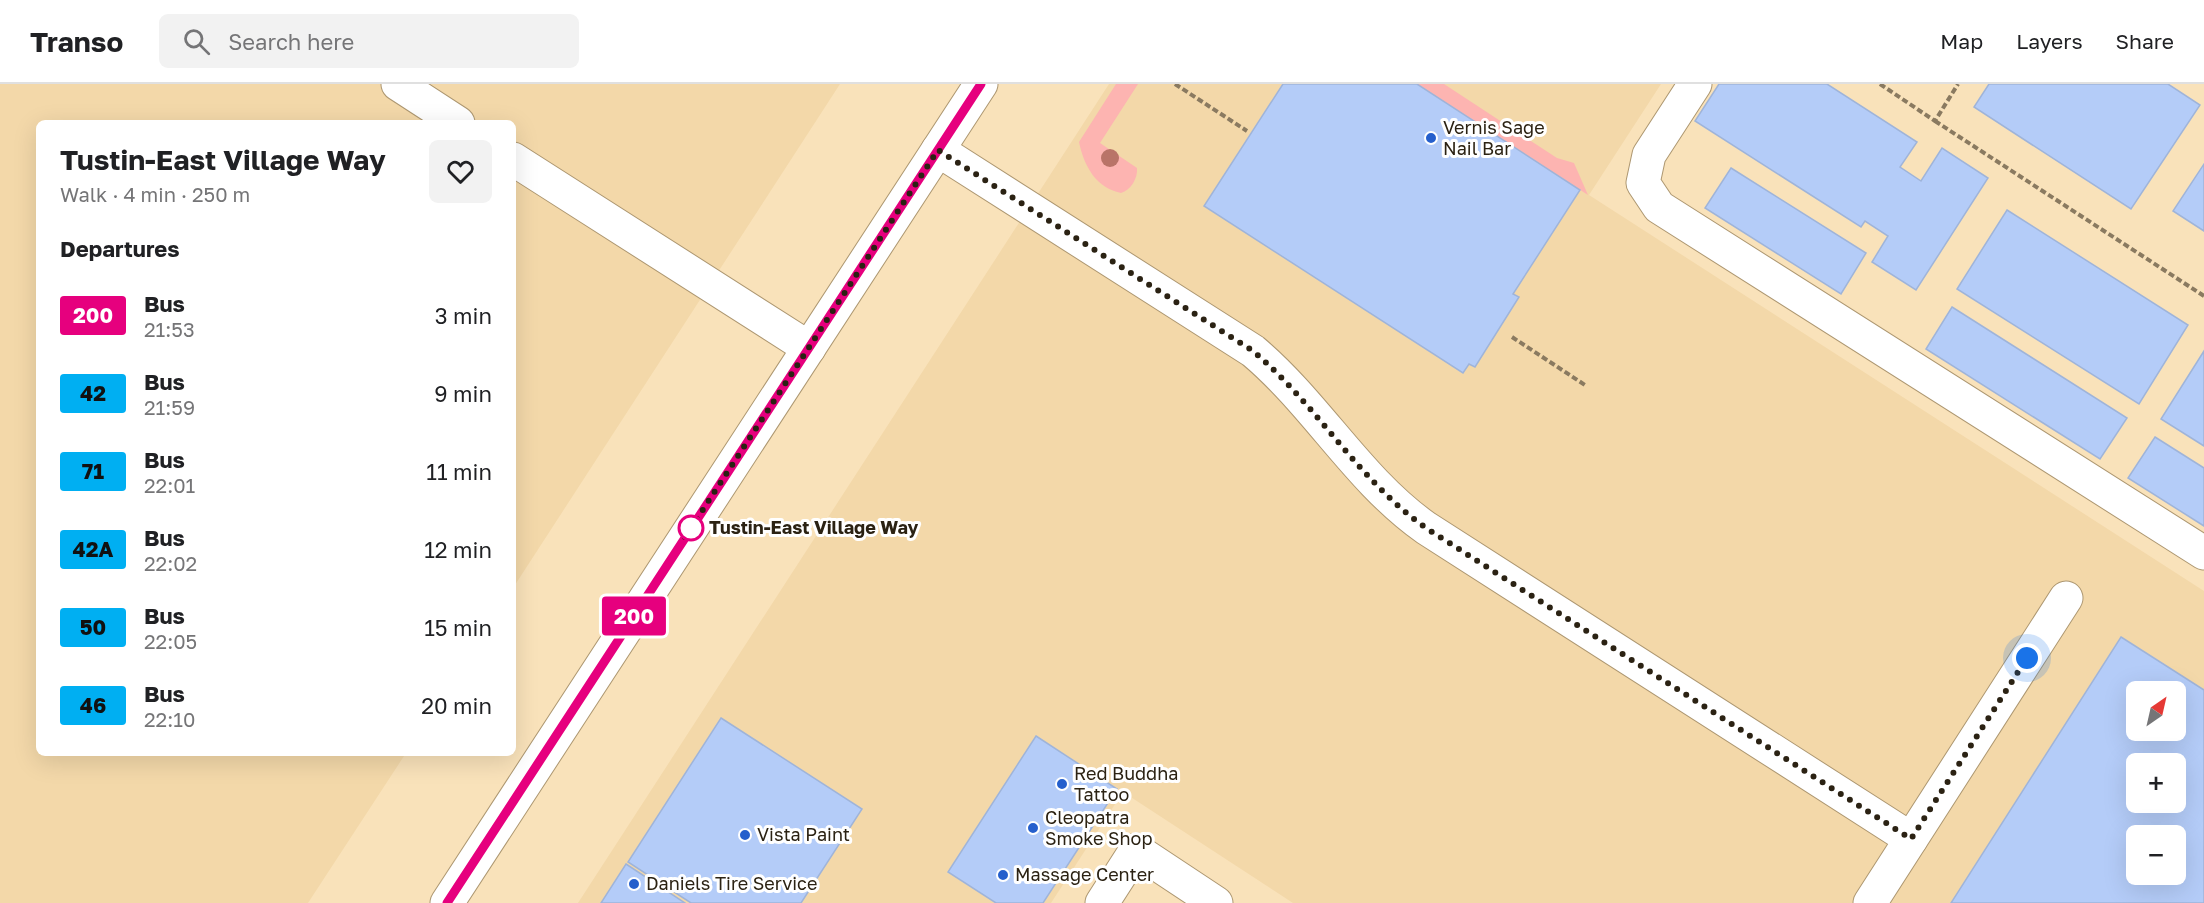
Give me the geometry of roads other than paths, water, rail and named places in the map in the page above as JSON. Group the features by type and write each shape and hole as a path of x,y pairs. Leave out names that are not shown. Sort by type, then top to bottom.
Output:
{"main road":[{"path":"398,84 453,120"},
{"path":"447,903 981,84"},
{"path":"1695,84 1649,155 1643,183 1659,207 2204,553"},
{"path":"938,150 1253,351 1275,371 1380,491 1426,528 1911,839"},
{"path":"516,161 809,348"},
{"path":"1870,903 2066,598"},
{"path":"1102,903 1136,850 1216,903"}],"place":[{"name":"Vernis Sage Nail Bar","path":"1431,138"},
{"name":"Tustin-East Village Way","path":"691,528"},
{"name":"Red Buddha Tattoo","path":"1062,784"},
{"name":"Cleopatra Smoke Shop","path":"1033,828"},
{"name":"Vista Paint","path":"745,835"},
{"name":"Massage Center","path":"1003,875"},
{"name":"Daniels Tire Service","path":"634,884"}]}
